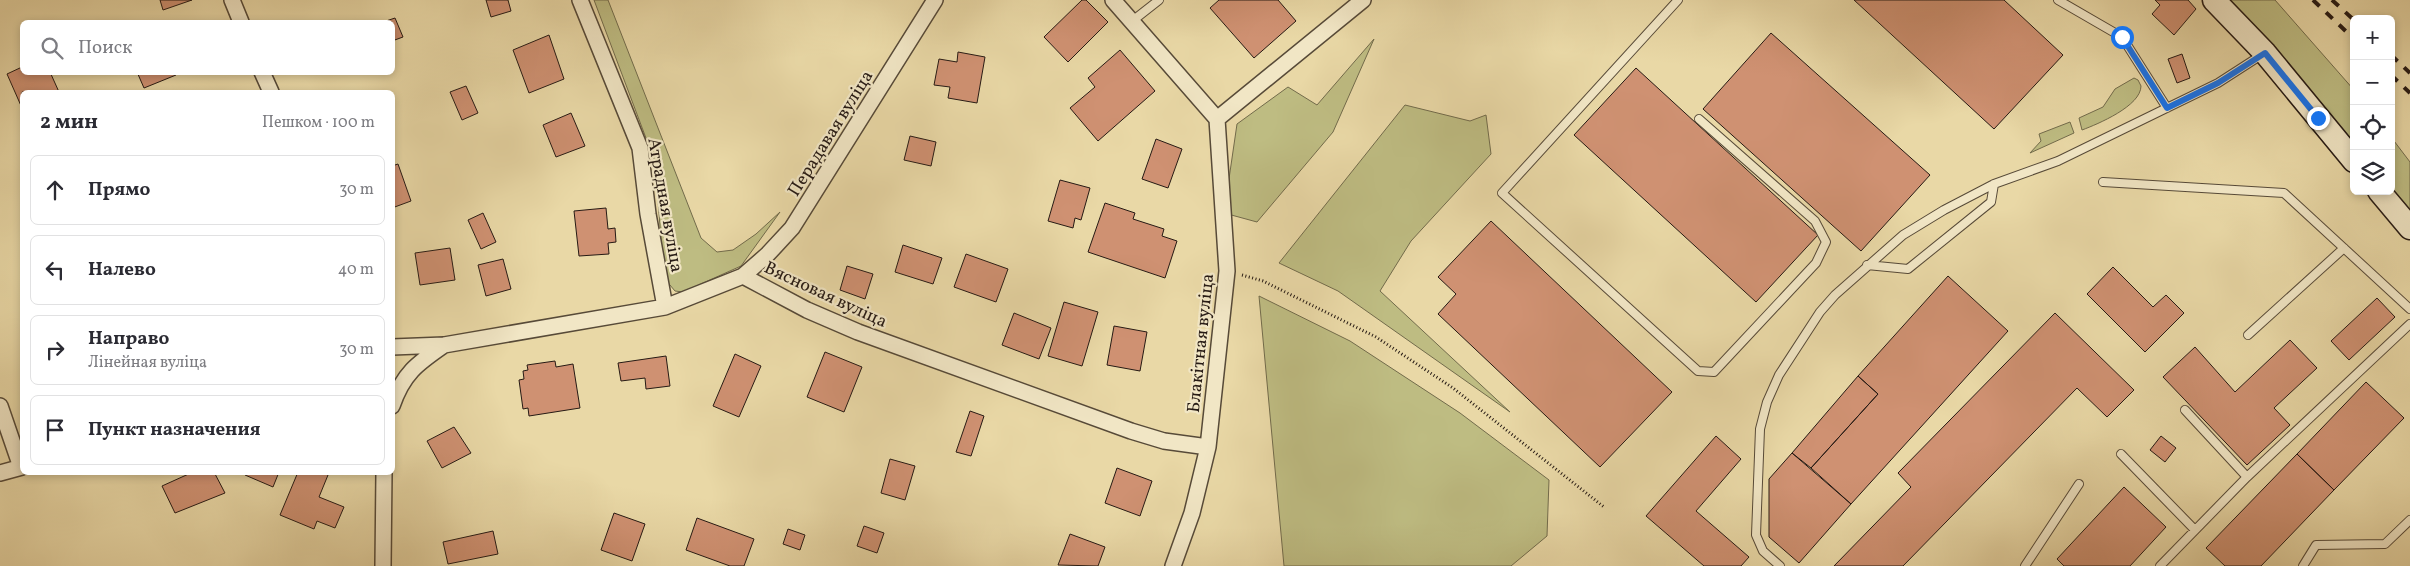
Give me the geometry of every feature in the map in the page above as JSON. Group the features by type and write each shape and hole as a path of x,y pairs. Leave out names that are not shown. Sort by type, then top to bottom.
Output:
{"street":[{"path":"232,0 240,20"},
{"name":"Атрадная вуліца","path":"580,0 640,148 648,214 665,307"},
{"name":"Перадавая вуліца","path":"743,276 767,255 792,228 935,0"},
{"path":"1113,0 1130,22 1217,119 1363,0"},
{"path":"2214,0 2265,53 2350,156"},
{"path":"263,75 269,90"},
{"name":"Блакітная вуліца","path":"1173,566 1192,513 1208,447 1227,271 1217,119"},
{"path":"2382,195 2410,228"},
{"name":"Вясновая вуліца","path":"395,347 444,345 665,307 743,276 807,310 933,360 1131,431 1164,441 1208,447"},
{"path":"395,399 403,381 414,366 444,345"},
{"path":"0,406 20,461"},
{"path":"0,473 20,468"},
{"path":"383,566 384,475"}],"lane":[{"path":"1130,22 1159,0"},
{"path":"1678,0 1502,193 1698,371 1714,372 1816,263 1826,242 1815,221 1699,120"},
{"path":"2058,0 2122,37 2167,108"},
{"path":"1780,566 1763,551 1756,535 1760,429 1767,402 1780,374 1820,312 1867,265 1903,235 1944,210 1994,184 2058,161 2167,108 2218,83 2265,53"},
{"path":"2103,182 2284,193 2410,309"},
{"path":"1867,265 1908,269 1991,202 1994,184"},
{"path":"2248,335 2344,248"},
{"path":"2160,566 2247,477 2410,324"},
{"path":"2185,410 2247,477"},
{"path":"2121,454 2195,530"},
{"path":"2025,566 2079,484"},
{"path":"2303,566 2316,545 2385,544 2410,520"}],"path":[{"path":"1227,271 1263,281 1376,337 1454,388 1604,507"}],"shaded area":[{"path":"594,0 608,0 701,238 717,252 733,250 756,234 780,212 741,266 683,292 675,291 664,278 655,162"},
{"path":"2214,0 2275,0 2350,85 2350,150"},
{"path":"1374,39 1333,132 1257,222 1224,213 1237,124 1288,87 1317,105"},
{"path":"2134,78 2138,80 2141,86 2139,93 2127,107 2082,130 2079,118 2103,107 2115,89"},
{"path":"1405,105 1470,121 1486,115 1491,154 1411,241 1380,291 1510,412 1338,291 1279,263"},
{"path":"2070,122 2074,133 2030,153 2041,141 2039,134"},
{"path":"2395,142 2410,162 2410,212 2395,195"},
{"path":"1259,296 1350,341 1460,413 1549,480 1547,536 1511,566 1284,566"}],"building":[{"path":"160,0 192,0 163,10"},
{"path":"486,0 508,0 511,11 491,17"},
{"path":"1082,0 1086,0 1108,22 1068,62 1044,37"},
{"path":"1219,0 1278,0 1296,21 1254,58 1210,8"},
{"path":"1854,0 2004,0 2063,55 1994,129"},
{"path":"2155,0 2188,0 2196,9 2174,35 2152,14 2160,5"},
{"path":"395,18 403,37 395,40 395,20 389,20"},
{"path":"1771,33 1930,175 1861,251 1703,109"},
{"path":"549,35 564,79 529,93 513,50"},
{"path":"1120,50 1155,91 1098,141 1070,108 1095,87 1088,78"},
{"path":"958,52 985,57 977,103 948,98 950,87 934,85 939,59 957,62"},
{"path":"2182,54 2190,78 2177,83 2168,59"},
{"path":"20,68 20,75 51,75 58,90 20,90 20,103 7,74"},
{"path":"1636,68 1818,235 1756,302 1574,135"},
{"path":"138,75 176,75 144,88"},
{"path":"466,86 478,113 462,120 450,92"},
{"path":"571,113 585,146 556,157 543,125"},
{"path":"910,136 936,142 931,166 904,160"},
{"path":"1156,139 1182,149 1168,188 1142,179"},
{"path":"398,164 411,201 395,207 395,165"},
{"path":"1060,180 1090,188 1081,220 1075,218 1073,228 1048,221"},
{"path":"1105,203 1135,213 1133,219 1164,229 1162,236 1177,241 1165,278 1088,252"},
{"path":"606,208 608,229 615,228 616,242 608,243 609,254 579,256 574,211"},
{"path":"483,213 496,242 481,249 468,220"},
{"path":"1491,221 1672,392 1600,467 1438,314 1456,294 1438,277"},
{"path":"903,245 942,258 933,284 895,272"},
{"path":"450,248 455,280 420,285 415,253"},
{"path":"966,254 1008,269 996,302 954,287"},
{"path":"503,259 511,289 486,296 478,265"},
{"path":"847,266 873,274 865,299 840,290"},
{"path":"2113,267 2153,307 2166,295 2184,313 2145,352 2087,294"},
{"path":"1948,276 2008,331 1851,504 1811,468 1878,394 1858,376"},
{"path":"2377,298 2395,317 2349,360 2331,341"},
{"path":"1064,302 1098,312 1082,366 1048,356"},
{"path":"1014,313 1051,328 1039,359 1002,345"},
{"path":"2055,313 2134,390 2107,417 2077,388 1903,566 1834,566 1911,487 1898,473"},
{"path":"1114,326 1147,332 1140,371 1107,365"},
{"path":"2290,340 2317,368 2274,408 2290,425 2247,465 2163,377 2195,347 2235,392"},
{"path":"825,352 862,367 844,412 807,397"},
{"path":"735,354 761,366 739,417 713,406"},
{"path":"666,356 670,386 646,389 645,378 621,381 618,363"},
{"path":"555,361 556,367 573,364 580,408 529,416 528,408 523,409 519,380 524,379 523,371 528,370 527,365"},
{"path":"1858,376 1878,394 1811,468 1792,453"},
{"path":"2366,382 2404,418 2334,490 2297,454"},
{"path":"970,411 984,416 971,456 956,452"},
{"path":"454,427 471,453 442,468 427,441"},
{"path":"1716,436 1741,459 1696,511 1749,557 1741,566 1704,566 1646,516"},
{"path":"2161,436 2176,448 2165,462 2150,450"},
{"path":"1792,453 1851,504 1799,563 1769,537 1769,479"},
{"path":"2297,454 2334,490 2261,566 2225,566 2206,548"},
{"path":"890,459 915,466 905,500 881,493"},
{"path":"1117,468 1152,481 1140,516 1105,503"},
{"path":"186,475 216,475 225,493 175,513 162,486"},
{"path":"245,475 278,475 273,487"},
{"path":"297,475 328,475 319,497 344,507 335,528 317,521 314,529 280,515"},
{"path":"2124,487 2166,527 2130,566 2064,566 2057,559"},
{"path":"614,513 645,524 632,561 601,550"},
{"path":"697,518 754,539 744,566 730,566 686,550"},
{"path":"864,526 884,533 877,553 857,546"},
{"path":"788,529 805,535 800,550 783,544"},
{"path":"493,531 498,554 448,564 443,542"},
{"path":"1070,534 1105,547 1098,566 1058,565"}],"railway":[{"path":"2313,0 2350,35"},
{"path":"2332,0 2350,16"},
{"path":"2395,59 2410,73"},
{"path":"2395,79 2410,93"}],"route":[{"path":"2122,37 2167,108 2218,83 2265,53 2318,118"}]}
